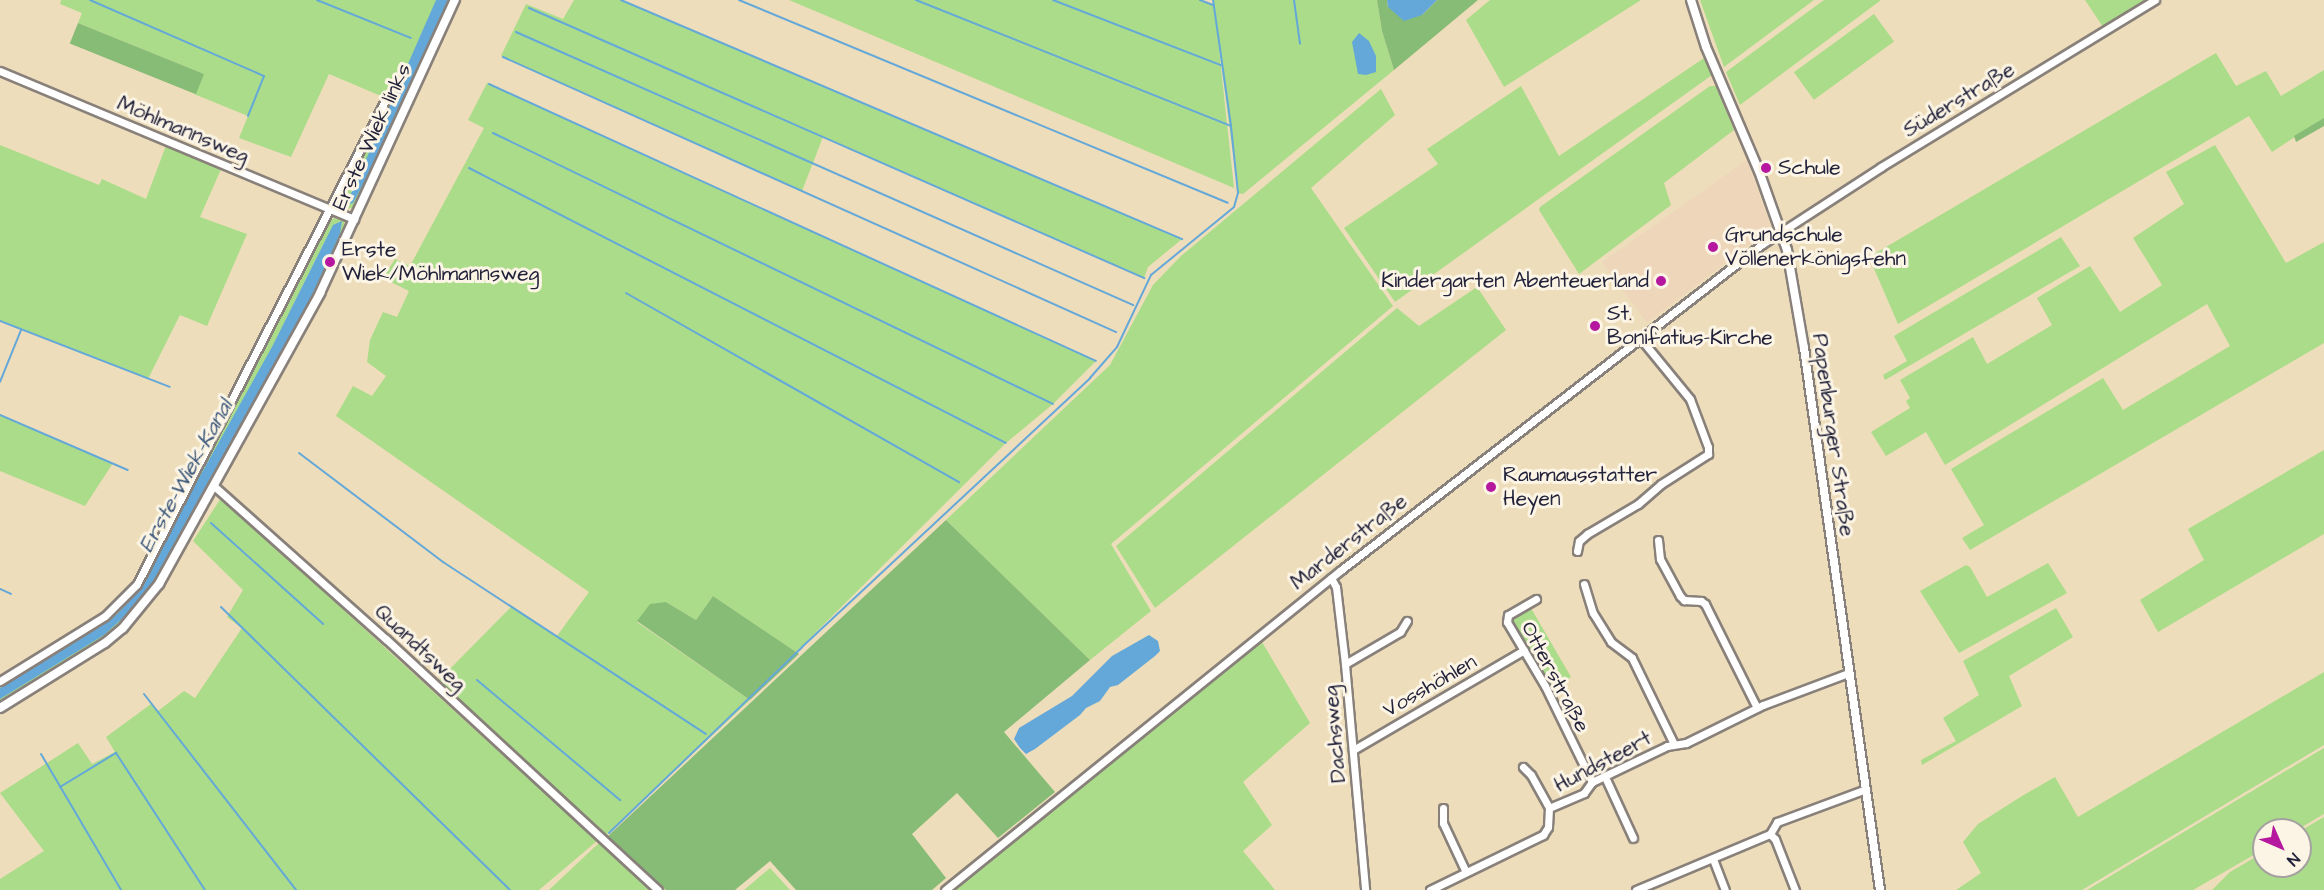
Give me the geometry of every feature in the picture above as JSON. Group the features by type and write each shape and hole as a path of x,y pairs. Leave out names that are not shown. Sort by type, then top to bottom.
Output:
{"street":[{"name":"Erste Wiek links","path":"0,708 97,649 123,628 159,585 320,293 455,0"},
{"name":"Papenburger Straße","path":"1691,0 1706,46 1782,230 1804,348 1880,890"},
{"name":"Süderstraße","path":"1782,230 2155,0"},
{"name":"Möhlmannsweg","path":"0,71 354,219"},
{"path":"0,681 105,616 137,584 387,98"},
{"name":"Marderstraße","path":"945,890 1331,578 1782,230"},
{"path":"1577,551 1579,541 1587,534 1638,504 1661,484 1708,454 1708,447 1688,395 1640,338"},
{"name":"Quandtsweg","path":"214,486 386,639 658,890"},
{"path":"1658,540 1660,559 1680,596 1684,600 1705,604 1757,708"},
{"name":"Dachsweg","path":"1331,578 1336,587 1345,664 1365,890"},
{"path":"1584,584 1593,613 1611,642 1632,658 1674,744"},
{"name":"Otterstraße","path":"1536,599 1506,618 1592,782"},
{"path":"1345,664 1400,632 1407,621"},
{"name":"Vosshöhlen","path":"1353,750 1524,650"},
{"name":"Hundsteert","path":"1430,890 1543,835 1548,827 1549,808 1584,793 1592,782 1674,744 1686,743 1757,708 1848,673"},
{"path":"1523,766 1531,775 1549,808"},
{"path":"1605,777 1633,838"},
{"path":"1636,890 1645,889 1770,834 1777,822 1866,789"},
{"path":"1443,808 1443,823 1466,872"},
{"path":"1770,834 1775,839 1795,890"},
{"path":"1713,859 1725,890"}],"shaded area":[{"path":"1747,160 1771,228 1647,323 1602,262"}],"green space":[{"path":"61,0 452,0 357,206 348,209 343,205 342,197 387,101 380,99 381,96 329,74 291,157 239,138 248,116 194,94 204,74 78,23 82,13 60,4"},
{"path":"574,0 621,0 1182,239 1148,267 1144,278 823,137 802,191 501,56 526,4 563,19"},
{"path":"789,0 1200,0 1213,5 1213,0 1377,0 1382,31 1394,70 1243,194 1238,193 1217,31 1234,188"},
{"path":"1377,0 1387,0 1388,7 1422,15 1437,0 1478,0 1394,70 1382,31"},
{"path":"1490,0 1641,0 1504,87 1466,20"},
{"path":"1700,0 1814,0 1724,67"},
{"path":"1824,0 1881,0 1740,105 1726,72"},
{"path":"2085,0 2146,0 2103,27"},
{"path":"1874,14 1894,42 1814,100 1794,72"},
{"path":"78,23 204,74 196,94 70,43"},
{"path":"2216,53 2236,86 2266,71 2281,96 2324,70 2324,118 2272,152 2249,116 1898,324 1869,257"},
{"path":"1704,58 1712,75 1395,302 1344,228 1438,164 1427,149 1521,86 1559,156"},
{"path":"487,83 1096,361 1053,404 1006,443 796,652 713,596 696,620 666,602 637,622 750,700 605,836 438,681 512,606 557,636 589,592 336,416 353,386 372,396 386,376 367,362 370,340 383,312 397,317 409,291 383,278 395,259 410,266 484,128 468,120"},
{"path":"1710,86 1716,86 1734,130 1664,183 1671,205 1579,274 1539,210 1540,207"},
{"path":"1381,89 1395,115 1311,188 1393,306 1111,544 1151,611 1090,660 946,520 1110,365 1153,285 1181,256"},
{"path":"2324,118 2324,126 2296,142 2294,136"},
{"path":"167,143 222,167 200,217 247,234 207,326 180,315 148,379 0,321 0,145 99,185 102,179 146,199"},
{"path":"2215,145 2286,263 2324,242 2324,343 1970,550 1962,538 1984,525 1951,469 2103,378 2123,410 2230,346 2207,304 1945,465 1926,432 1886,456 1871,432 1910,408 1906,401 1910,398 1900,380 1973,337 1987,364 2052,325 2037,298 2090,266 2120,312 2162,285 2133,238 2184,204 2166,172"},
{"path":"343,219 346,227 328,269 155,585 126,620 110,635 0,703 0,685 114,612 138,585 227,421 330,220"},
{"path":"2061,237 2080,266 1885,380 1883,375 1907,361 1894,336"},
{"path":"1477,287 1506,330 1155,608 1116,546 1397,308 1419,326"},
{"path":"0,415 113,463 85,506 0,471"},
{"path":"2324,450 2324,534 2158,632 2140,600 2204,560 2188,529"},
{"path":"221,498 597,841 539,890 0,890 0,879 44,851 0,793 78,743 92,764 115,752 106,737 151,704 158,711 184,691 195,698 242,628 227,617 243,590 193,541"},
{"path":"946,520 1090,660 1004,732 1055,792 998,838 957,793 912,834 946,878 932,890 796,890 770,861 735,890 666,890 608,836"},
{"path":"2048,563 2067,593 1959,653 1920,591 1966,565 1970,567 1987,597"},
{"path":"713,596 799,654 750,700 637,621 650,604 666,602 696,620"},
{"path":"1528,603 1571,677 1547,691 1507,622 1508,615"},
{"path":"2056,608 2073,637 2009,676 2022,706 1922,765 1921,760 1956,741 1943,718 1979,695 1963,661"},
{"path":"1262,642 1310,723 1243,782 1272,825 1243,851 1275,890 954,890"},
{"path":"2324,672 2324,745 2082,890 1956,890 1981,873 1963,842 1978,824 2022,796 2055,777 2078,817"},
{"path":"2324,748 2324,814 2312,821 2312,818 2252,818 2252,856 2193,890 2087,890"},
{"path":"2324,817 2324,890 2212,890 2230,872 2252,859 2252,878 2312,878 2312,824"},
{"path":"600,842 652,890 549,890"},
{"path":"770,868 790,890 744,890"}],"water":[{"path":"436,0 448,0 368,175 353,203 346,205"},
{"path":"1387,0 1437,0 1422,15 1404,21 1388,7"},
{"path":"1359,33 1369,41 1376,56 1376,72 1366,75 1358,74 1352,42"},
{"path":"342,221 340,234 309,302 149,589 136,606 104,635 0,699 0,688 101,626 117,614 132,598 273,345 333,225"},
{"path":"1149,635 1158,641 1160,651 1155,656 1118,685 1110,687 1100,701 1086,708 1035,749 1026,754 1020,748 1014,739 1019,728 1072,696 1112,656"}],"waterway":[{"path":"90,0 264,76 248,116"},
{"path":"317,0 411,38"},
{"path":"621,0 1182,239"},
{"path":"739,0 1228,203"},
{"path":"916,0 1231,126"},
{"path":"1053,0 1221,65"},
{"path":"1200,0 1213,5"},
{"path":"609,833 802,647 1090,378 1117,347 1151,275 1234,207 1238,193 1213,0"},
{"path":"1294,0 1300,44"},
{"path":"529,8 1144,278"},
{"path":"516,32 1133,305"},
{"path":"503,57 1116,332"},
{"path":"489,84 1096,361"},
{"path":"493,133 1053,404"},
{"path":"469,168 1006,443"},
{"path":"626,293 959,482"},
{"path":"0,321 170,387"},
{"path":"0,382 21,330"},
{"path":"0,415 128,470"},
{"path":"299,453 443,562 706,734"},
{"path":"211,523 323,624"},
{"path":"0,589 11,594"},
{"path":"221,607 510,890"},
{"path":"477,680 620,800"},
{"path":"144,694 296,890"},
{"path":"60,787 116,753 205,890"},
{"path":"41,754 121,890"}],"place":[{"name":"Schule","path":"1766,168"},
{"name":"Grundschule Völlenerkönigsfehn","path":"1713,247"},
{"name":"Erste Wiek/Möhlmannsweg","path":"330,262"},
{"name":"Kindergarten Abenteuerland","path":"1661,281"},
{"name":"St. Bonifatius-Kirche","path":"1595,326"},
{"name":"Raumausstatter Heyen","path":"1491,487"}],"water label":[{"name":"Erste-Wiek-Kanal","path":"186,476"}]}
